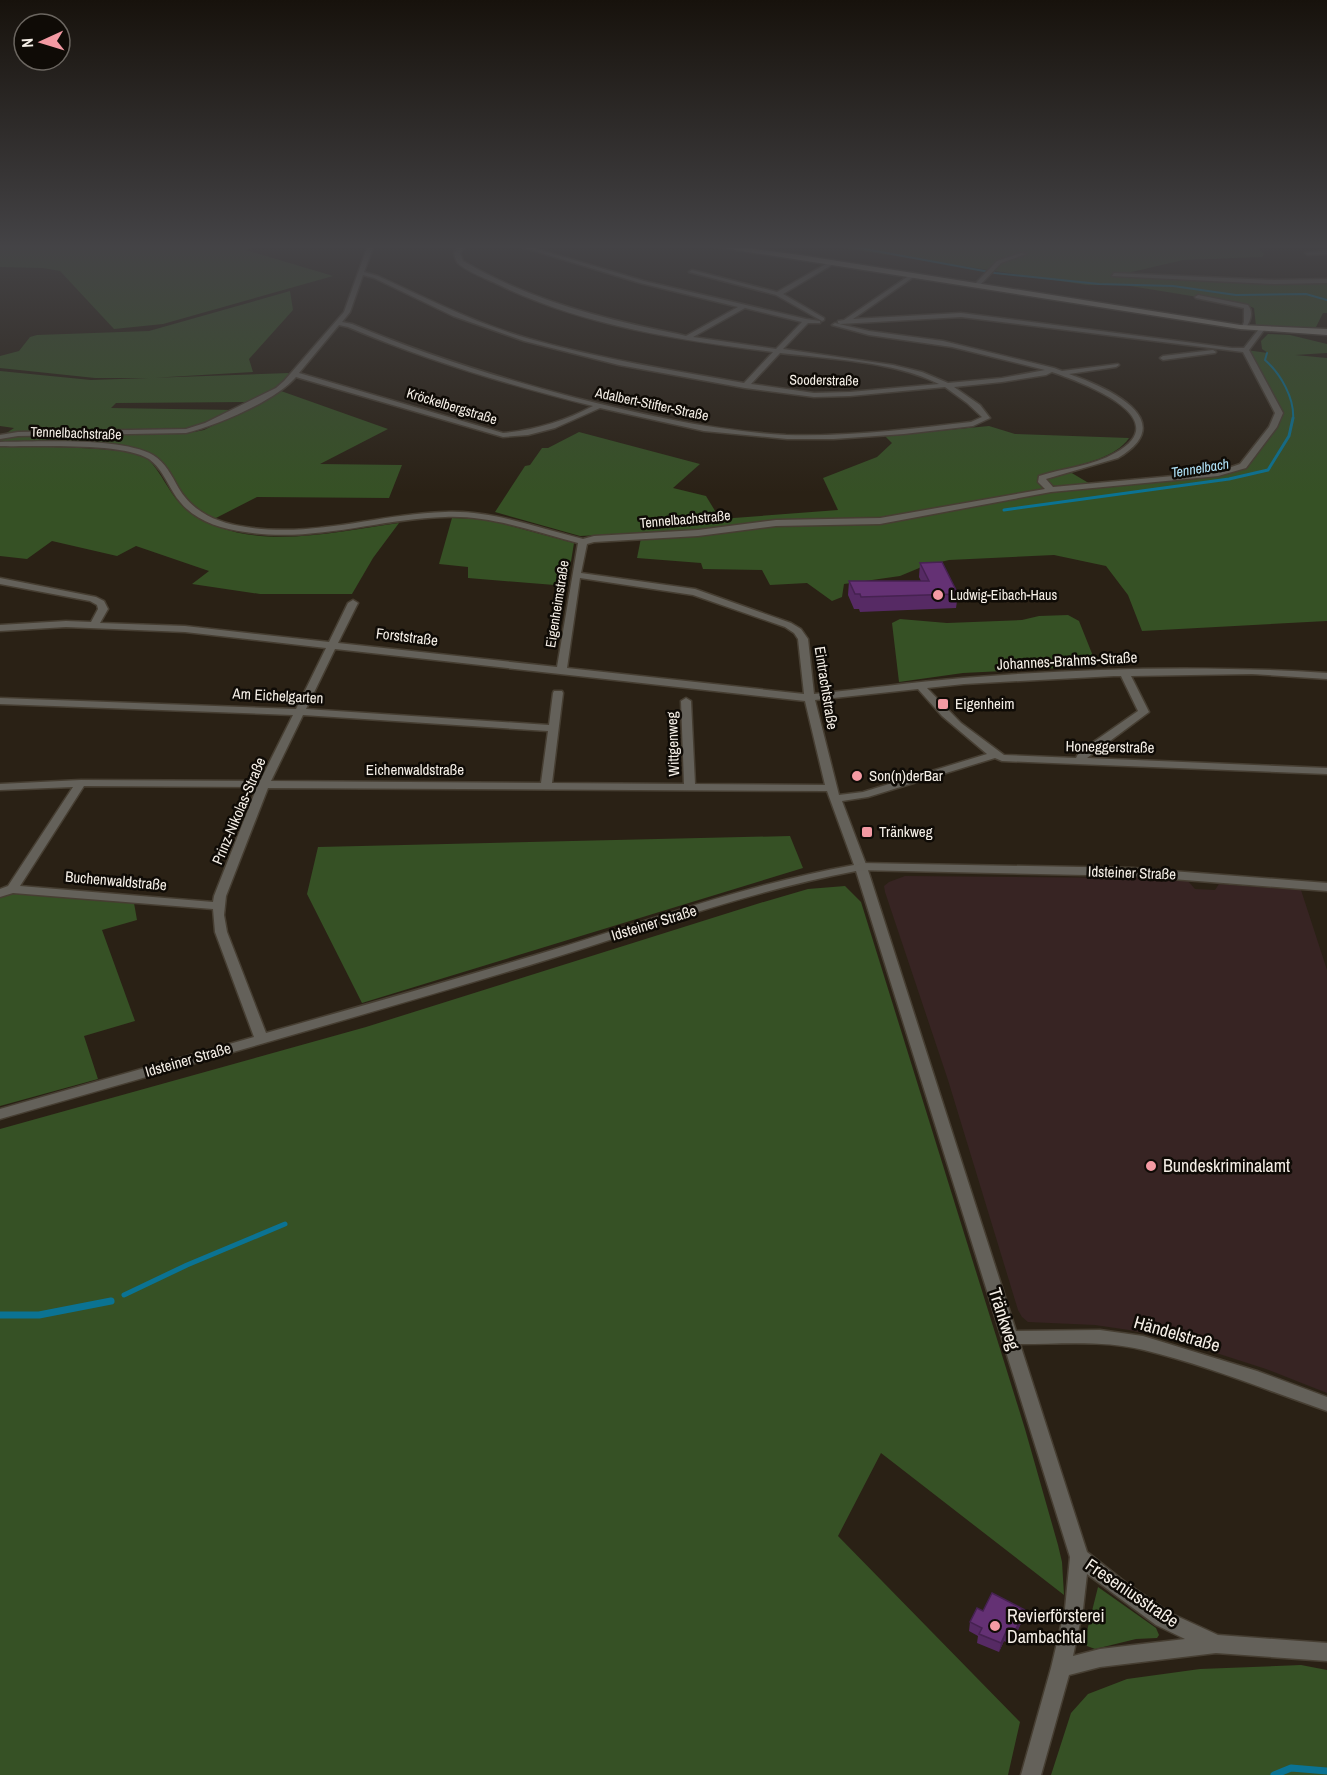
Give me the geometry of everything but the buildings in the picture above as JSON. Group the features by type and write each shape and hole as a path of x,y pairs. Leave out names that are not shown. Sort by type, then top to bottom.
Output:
{"main road":[{"path":"1243,328 1327,332"}],"street":[{"path":"0,437 18,434 169,432 199,428 279,390 335,328"},
{"name":"Adalbert-Stifter-Straße","path":"352,328 456,366 599,406 692,428 785,437 867,436 984,421 986,415 947,385"},
{"name":"Sooderstraße","path":"490,328 526,340 619,363 795,393 827,395 947,385 1016,378 1046,373 1052,369"},
{"path":"642,328 688,338 880,365 933,378 947,385"},
{"path":"688,338 706,328"},
{"path":"745,386 800,328"},
{"path":"855,328 872,334 938,342 1064,372 1128,407 1140,422 1140,432 1131,446 1117,455 1042,478 1042,482 1051,490"},
{"path":"1060,328 1232,350"},
{"path":"1163,358 1246,350 1261,330"},
{"name":"Tennelbachstraße","path":"0,444 119,448 151,456 188,507 212,520 265,532 306,531 428,515 468,514 496,518 583,542 594,539 698,533 776,523 880,521 1051,490 1218,474 1243,466 1273,427 1278,413 1268,389 1251,364 1246,350"},
{"path":"1064,372 1116,365"},
{"name":"Kröckelbergstraße","path":"295,374 503,435 570,420 599,406"},
{"name":"Eigenheimstraße","path":"562,670 580,549 583,542"},
{"name":"Eintrachtstraße","path":"577,574 695,592 788,625 798,632 802,639 809,698 833,794 861,867"},
{"path":"0,581 93,599 101,603 103,609 95,624"},
{"name":"Prinz-Nikolas-Straße","path":"261,1038 221,932 218,906 226,878 264,784 353,603"},
{"name":"Forststraße","path":"0,628 95,624 185,629 809,698"},
{"name":"Johannes-Brahms-Straße","path":"809,698 964,681 1124,672 1252,671 1327,676"},
{"path":"1080,762 1083,754 1144,712 1124,672"},
{"path":"920,685 934,703 994,755"},
{"path":"546,786 558,693"},
{"name":"Am Eichelgarten","path":"0,701 300,712 554,728"},
{"name":"Wittgenweg","path":"686,701 690,787"},
{"name":"Honeggerstraße","path":"994,755 1013,760 1218,765 1327,771"},
{"name":"Eichenwaldstraße","path":"0,788 81,783 690,787 864,795 994,755"},
{"name":"Buchenwaldstraße","path":"6,891 81,783"},
{"name":"Idsteiner Straße","path":"0,1114 527,962 815,874 861,867 1133,872 1327,887"},
{"name":"Tränkweg","path":"861,867 1079,1557 1074,1609 1061,1668 1031,1775"},
{"name":"Buchenwaldstraße","path":"6,891 218,906"},
{"name":"Händelstraße","path":"1010,1338 1100,1337 1143,1343 1257,1378 1327,1404"},
{"name":"Freseniusstraße","path":"1079,1557 1163,1619 1217,1644"},
{"name":"Freseniusstraße","path":"1061,1668 1100,1658 1217,1644 1327,1652"}],"shaded area":[{"name":"Bundeskriminalamt","path":"905,876 1138,878 1188,881 1195,889 1215,890 1219,884 1301,890 1327,970 1327,1393 1266,1369 1185,1343 1129,1330 1095,1325 1028,1322 1022,1317 948,1080 885,892 884,886 889,882"}],"green space":[{"path":"160,328 277,328 249,359 253,372 151,378 95,378 0,368 0,356 19,351 30,337 37,335 149,331"},
{"path":"1268,334 1290,335 1327,344 1327,353 1295,355 1327,358 1327,621 1142,631 1128,595 1106,566 1054,555 949,560 924,566 900,576 844,584 842,597 832,601 807,583 770,585 762,570 703,569 701,563 637,558 642,533 580,536 495,512 525,466 530,465 542,448 548,448 579,432 700,464 673,488 706,496 720,519 838,510 823,478 877,457 892,443 885,436 989,426 1015,434 1129,438 1109,455 1065,469 1092,485 1218,474 1243,466 1278,413 1246,350 1268,353 1262,349 1261,341"},
{"path":"0,371 91,380 289,373 282,385 249,402 116,403 111,408 235,410 199,428 5,434 14,428 0,426"},
{"path":"281,391 388,429 320,464 402,465 389,498 257,497 214,519 191,506 152,455 131,448 0,443 0,439 22,435 194,432 204,430"},
{"path":"0,446 98,449 134,453 145,457 184,507 207,522 233,531 260,536 288,537 399,523 373,558 352,594 260,594 192,584 209,571 136,546 117,556 52,541 27,559 0,556"},
{"path":"452,518 485,519 574,543 567,586 468,578 468,567 439,564"},
{"path":"1068,615 1079,621 1097,666 963,673 899,682 892,623 900,619 947,623 1022,620 1039,616"},
{"path":"790,836 803,868 362,1003 307,894 318,847"},
{"path":"845,886 861,902 1025,1429 1062,1562 1064,1595 881,1453 838,1536 1020,1722 1008,1775 0,1775 0,1129 366,1027 808,889"},
{"path":"14,892 134,903 137,920 102,930 135,1021 84,1036 98,1079 0,1106 0,897"},
{"path":"1098,1587 1156,1628 1159,1635 1157,1638 1136,1639 1095,1649 1087,1646 1085,1639"},
{"path":"1301,1665 1327,1670 1327,1775 1051,1775 1071,1713 1088,1694 1127,1679 1200,1669"}],"waterway":[{"name":"Tennelbach","path":"1267,353 1265,360 1286,387 1292,404 1293,418"},
{"name":"Tennelbach","path":"1004,510 1229,479 1268,470 1289,436 1293,418"},
{"path":"124,1295 187,1265 285,1224"},
{"path":"0,1315 39,1315 111,1301"},
{"path":"1274,1775 1291,1768 1327,1771"}],"place":[{"name":"Ludwig-Eibach-Haus","path":"938,595"},
{"name":"Eigenheim","path":"943,704"},
{"name":"Son(n)derBar","path":"857,776"},
{"name":"Tränkweg","path":"867,832"},
{"name":"Bundeskriminalamt","path":"1151,1166"},
{"name":"Revierförsterei Dambachtal","path":"995,1626"}]}
